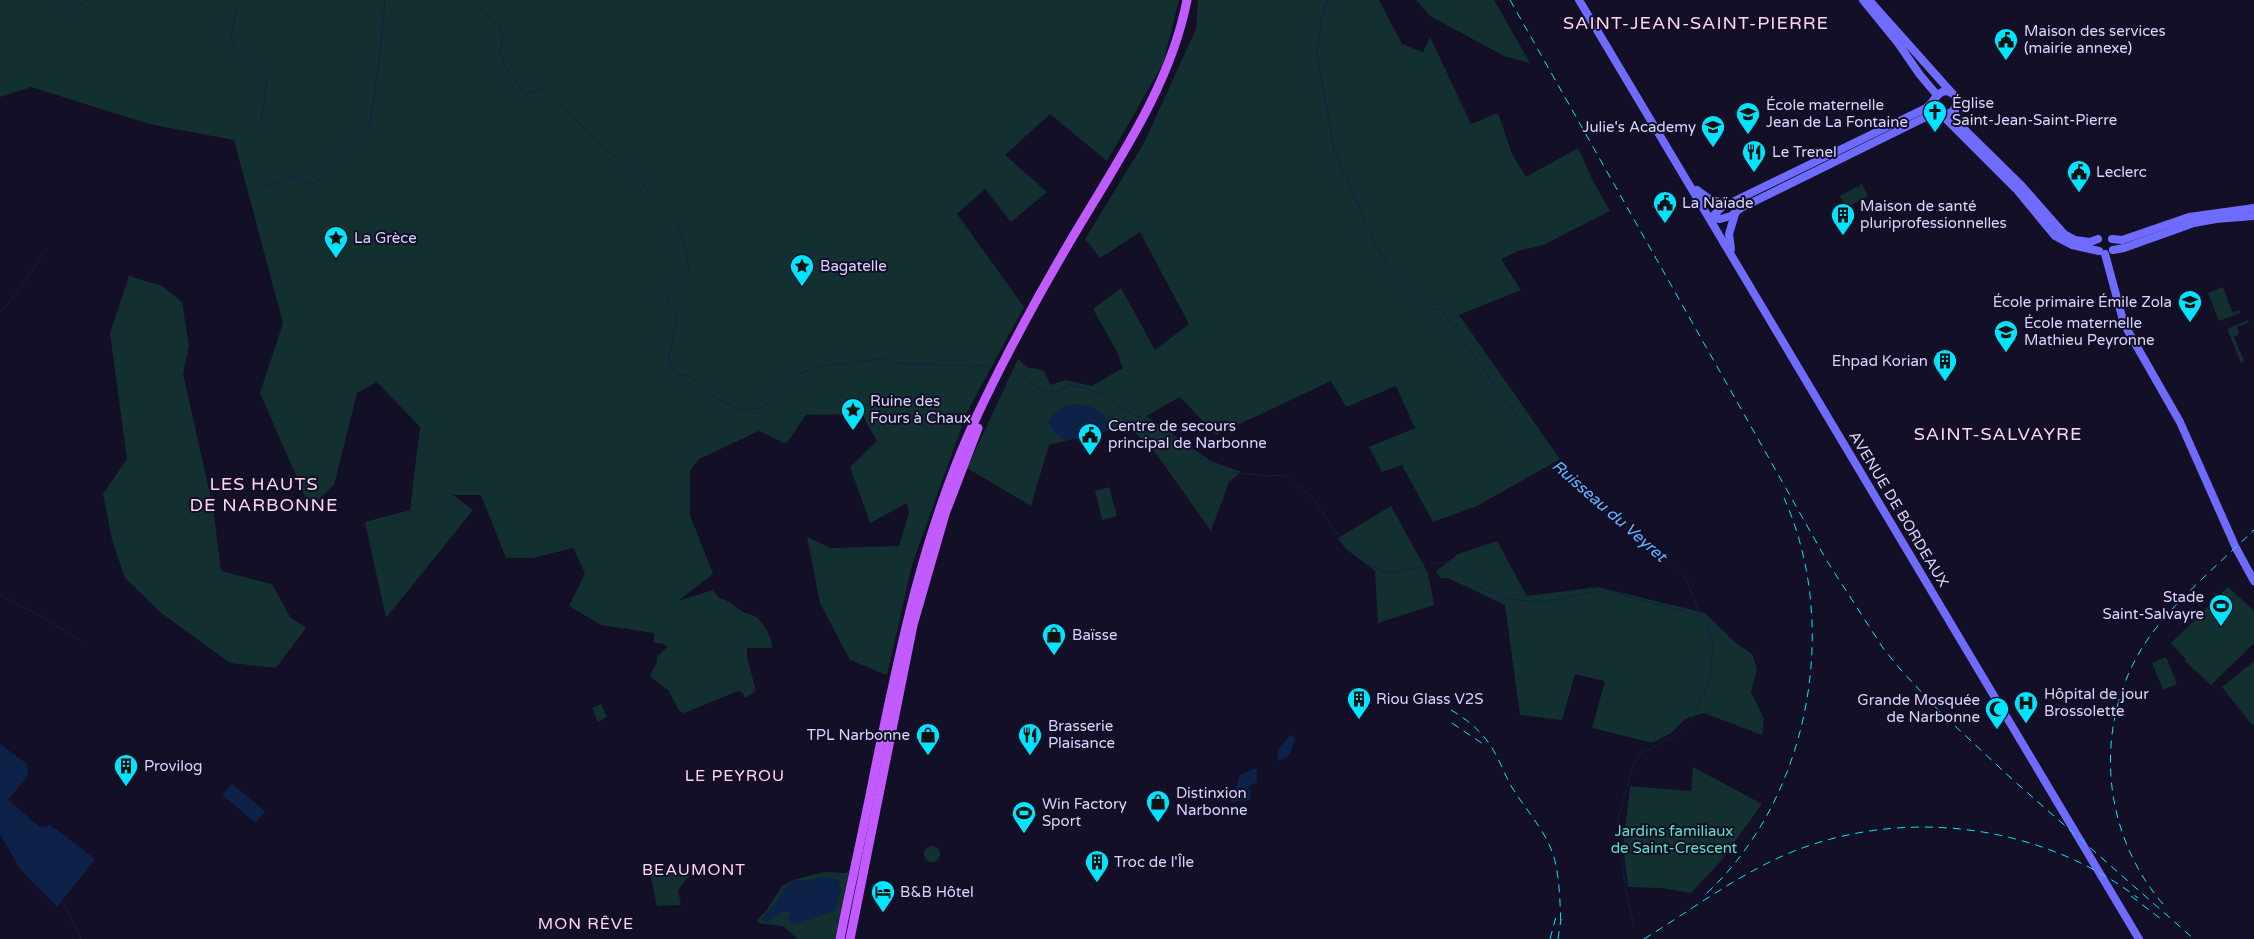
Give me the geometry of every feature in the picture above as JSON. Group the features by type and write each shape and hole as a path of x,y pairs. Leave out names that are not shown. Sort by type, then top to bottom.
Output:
{"main road":[{"path":"840,939 912,598 947,488 995,378 1031,309 1128,144 1153,97 1170,58 1189,0"},
{"path":"850,939 913,625 945,514 989,402 1021,337 1154,106 1178,48 1189,0"}],"street":[{"path":"1580,0 1687,179 1708,199 1728,204"},
{"path":"1864,0 1898,43 1936,97 1935,108 2017,190 2055,236 2072,245 2106,252 2124,248 2194,223 2254,216"},
{"path":"1869,0 1956,99 1955,116 1958,123 2020,184 2064,234 2075,240 2090,242 2105,236 2122,240 2189,217 2254,208"},
{"path":"1799,175 1926,108 1943,91 1950,92"},
{"path":"1711,218 1718,209 1728,204 1770,189 1930,115 1951,113 1955,109"},
{"name":"AVENUE DE BORDEAUX","path":"1687,179 2139,939"},
{"path":"1711,218 1724,219 1735,214 1770,189"},
{"path":"1735,214 1730,227 1729,241 1741,269"},
{"path":"2098,239 2096,244 2106,252 2124,324 2180,422 2236,548 2254,581"},
{"path":"2106,252 2114,244 2112,239"}],"green space":[{"path":"0,0 1179,0 1163,64 1107,161 1050,114 1005,155 1047,192 1011,222 985,189 957,214 1024,307 967,412 912,565 887,675 850,660 820,603 807,537 831,548 899,546 909,513 907,503 870,523 850,467 877,441 862,414 806,415 786,444 759,431 699,459 690,471 690,515 713,574 678,601 713,590 719,598 759,620 769,635 772,648 747,648 747,657 756,691 745,698 742,692 738,691 684,713 679,711 669,691 650,676 657,662 657,657 667,647 664,644 654,643 654,633 601,625 569,606 585,573 573,548 533,558 506,558 481,495 453,495 473,510 386,618 365,522 410,510 420,427 377,382 357,393 334,485 310,508 260,393 283,323 234,140 149,124 31,87 0,97"},
{"path":"1198,0 1379,0 1402,44 1423,52 1430,37 1471,124 1498,113 1512,154 1526,177 1578,148 1593,181 1610,211 1543,245 1518,251 1501,259 1521,290 1459,315 1560,459 1477,506 1433,522 1402,465 1382,472 1369,447 1415,428 1396,386 1346,407 1331,381 1216,435 1180,397 1146,416 1211,461 1241,472 1229,482 1211,531 1153,449 1127,426 1049,445 1031,506 967,468 1018,359 1027,367 1043,370 1051,385 1066,380 1092,386 1123,368 1116,350 1093,309 1121,288 1155,350 1189,324 1140,232 1100,258 1085,239 1144,143 1196,29"},
{"path":"1416,0 1494,0 1530,63 1504,56 1430,16"},
{"path":"1862,184 1868,196 1845,208 1840,196"},
{"path":"129,276 162,286 182,302 189,346 183,374 213,507 221,571 272,584 290,617 306,628 276,668 230,663 160,612 125,578 112,540 103,494 127,459 110,333"},
{"path":"2223,287 2232,312 2239,310 2240,313 2219,321 2208,293"},
{"path":"2248,320 2249,322 2237,327 2239,334 2234,337 2244,361 2241,363 2228,331 2229,328"},
{"path":"1109,487 1117,516 1102,520 1095,491"},
{"path":"1391,506 1428,573 1434,605 1378,623 1375,571 1346,549 1338,538"},
{"path":"1497,541 1527,596 1598,587 1705,613 1736,643 1752,654 1757,669 1751,692 1764,719 1762,735 1704,713 1685,719 1671,733 1652,743 1592,728 1605,681 1575,674 1562,720 1520,715 1505,605 1448,578 1440,578 1436,571 1458,554"},
{"name":"Stade Saint-Salvayre","path":"2228,587 2254,611 2254,643 2211,685 2185,661 2186,659 2171,643"},
{"path":"2166,657 2177,684 2163,690 2152,663"},
{"path":"2254,661 2254,723 2252,725 2222,687"},
{"path":"601,704 607,717 598,722 592,708"},
{"name":"Jardins familiaux de Saint-Crescent","path":"1693,767 1762,804 1720,862 1691,893 1662,888 1628,887 1623,846 1630,786 1691,791"},
{"path":"932,846 938,848 940,854 938,860 932,862 926,860 924,854 926,848"},
{"name":"BEAUMONT","path":"649,869 685,870 689,876 678,890 681,905 657,906"},
{"path":"849,871 835,939 798,939 783,926 758,923 758,919 766,911 782,886 793,880 824,872 845,873"}],"water":[{"path":"1078,404 1090,406 1100,411 1106,419 1107,431 1065,441 1053,431 1048,423 1054,415 1064,407"},
{"path":"1291,734 1295,739 1290,753 1279,761 1277,757 1278,750"},
{"path":"0,744 27,764 28,776 8,800 40,827 50,825 95,859 57,907 20,869 0,834"},
{"path":"1257,769 1257,782 1248,787 1251,792 1250,800 1230,803 1240,775"},
{"path":"232,784 265,811 256,823 222,795"},
{"path":"820,877 838,879 841,890 836,910 794,925 788,919 791,912 783,911 766,923 762,920 787,886 796,880 808,881"}],"waterway":[{"path":"51,32 68,14 88,0"},
{"path":"245,0 238,7 230,37 235,48 267,81 261,122"},
{"path":"256,189 292,177 312,183 322,179 369,131 380,55 385,0"},
{"path":"469,0 499,26 503,38 500,50 504,65 525,94 545,87 598,143 636,173 652,198 677,223 686,249 690,274 667,296 677,319 668,360 674,373 690,376 717,399 743,410 761,408 798,375 816,366 851,363"},
{"name":"Ruisseau du Veyret","path":"1327,0 1322,14 1317,52 1334,150 1376,246 1389,267 1429,307 1442,311 1538,446 1563,474 1675,566 1686,578 1701,617 1708,628 1713,647 1710,677 1695,716 1672,737 1641,753 1633,765 1618,819 1625,886 1634,926"},
{"path":"0,311 10,302 48,248"},
{"path":"859,362 887,357 894,362 904,364 988,366"},
{"path":"1014,371 1044,392 1056,392 1070,385 1103,394 1117,406 1156,425 1201,458 1227,472 1267,476 1285,475 1314,500 1335,531 1367,563 1383,572 1398,572 1422,566"},
{"path":"1432,564 1443,562 1459,563 1466,575 1485,591 1510,599 1541,602 1605,590 1700,616"},
{"path":"0,595 41,616 81,641"},
{"path":"62,901 81,939"}],"railway":[{"path":"1510,0 1827,561 1883,648 1940,712 2013,780 2194,939"},
{"path":"1707,893 1742,854 1770,809 1792,759 1806,707 1812,653 1810,600 1801,547 1784,498"},
{"path":"2163,904 2142,875 2126,842 2115,808 2111,773 2112,737 2119,702 2131,668 2150,636 2186,594 2254,530"},
{"path":"1451,710 1471,724 1487,741 1508,781 1548,841 1557,869 1561,926"},
{"path":"1452,723 1483,744"},
{"path":"1644,939 1750,872 1787,854 1831,839 1876,830 1922,827 1968,830 2013,838 2057,853 2099,873 2138,898"},
{"path":"2131,896 2161,919"},
{"path":"1550,939 1556,917"},
{"path":"1558,939 1561,919"}],"place":[{"name":"Maison des services (mairie annexe)","path":"2006,61"},
{"name":"Église Saint-Jean-Saint-Pierre","path":"1935,133"},
{"name":"École maternelle Jean de La Fontaine","path":"1748,135"},
{"name":"Julie's Academy","path":"1713,148"},
{"name":"Le Trenel","path":"1754,173"},
{"name":"Leclerc","path":"2079,193"},
{"name":"La Naïade","path":"1665,224"},
{"name":"Maison de santé pluriprofessionnelles","path":"1843,236"},
{"name":"La Grèce","path":"336,259"},
{"name":"Bagatelle","path":"802,287"},
{"name":"École primaire Émile Zola","path":"2190,323"},
{"name":"École maternelle Mathieu Peyronne","path":"2006,353"},
{"name":"Ehpad Korian","path":"1945,382"},
{"name":"Ruine des Fours à Chaux","path":"853,431"},
{"name":"Centre de secours principal de Narbonne","path":"1090,456"},
{"name":"Stade Saint-Salvayre","path":"2221,627"},
{"name":"Baïsse","path":"1054,656"},
{"name":"Riou Glass V2S","path":"1359,720"},
{"name":"Hôpital de jour Brossolette","path":"2026,724"},
{"name":"Grande Mosquée de Narbonne","path":"1997,730"},
{"name":"TPL Narbonne","path":"928,756"},
{"name":"Brasserie Plaisance","path":"1030,756"},
{"name":"Provilog","path":"126,787"},
{"name":"Distinxion Narbonne","path":"1158,823"},
{"name":"Win Factory Sport","path":"1024,834"},
{"name":"Troc de l'Île","path":"1097,883"},
{"name":"B&B Hôtel","path":"883,913"}],"district":[{"name":"SAINT-JEAN-SAINT-PIERRE","path":"1696,23"},
{"name":"SAINT-SALVAYRE","path":"1998,434"},
{"name":"LES HAUTS DE NARBONNE","path":"264,494"},
{"name":"LE PEYROU","path":"735,776"},
{"name":"BEAUMONT","path":"694,870"},
{"name":"MON RÊVE","path":"586,924"}]}
